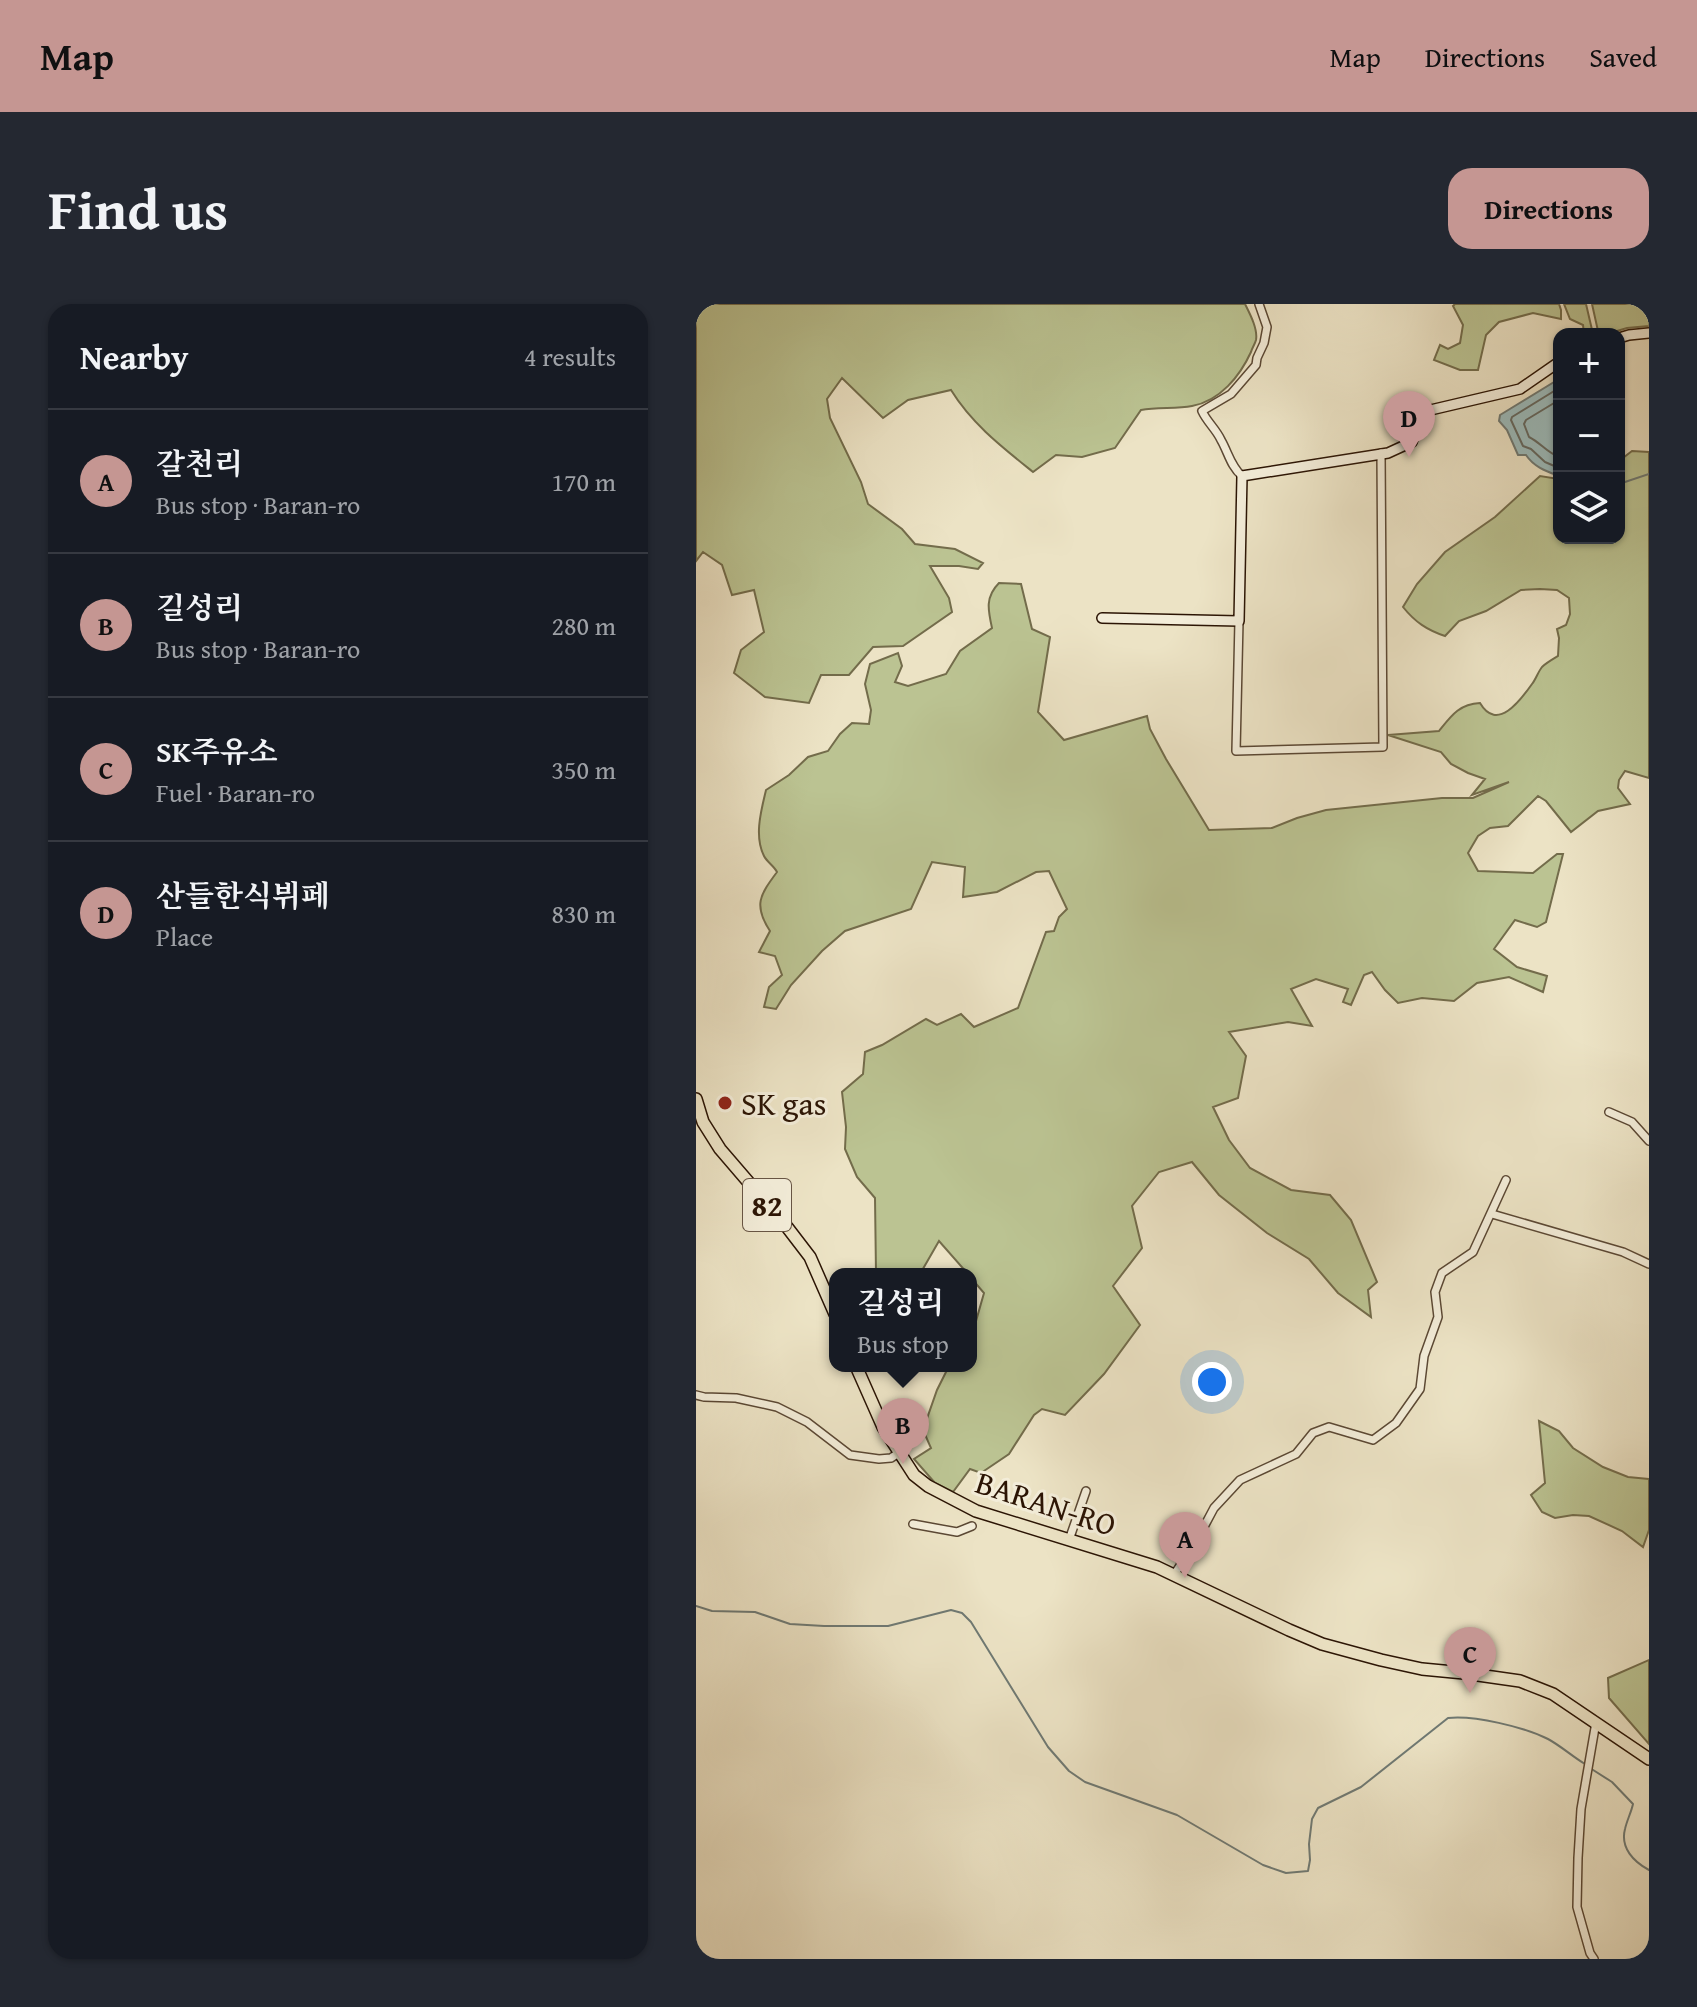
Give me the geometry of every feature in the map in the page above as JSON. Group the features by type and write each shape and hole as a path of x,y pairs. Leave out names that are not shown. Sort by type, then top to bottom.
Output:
{"main road":[{"name":"82","path":"696,1099 703,1122 720,1149 810,1257 829,1300"},
{"name":"BARAN-RO","path":"859,1372 883,1427 914,1475 928,1486 976,1511 1157,1567 1322,1644 1422,1669 1520,1681 1553,1694 1649,1759"}],"street":[{"path":"1259,304 1267,327 1256,365 1231,394 1202,411 1236,471 1242,476 1388,453 1412,442 1422,412 1520,389 1553,366"},
{"path":"1625,337 1649,333"},
{"path":"1242,476 1236,751 1383,747 1381,453"},
{"path":"1102,618 1239,621"},
{"path":"1609,1112 1632,1122 1649,1141"},
{"path":"1174,1575 1214,1508 1240,1480 1296,1454 1313,1433 1329,1427 1373,1440 1396,1423 1420,1389 1424,1356 1438,1317 1435,1292 1442,1273 1473,1252 1506,1180"},
{"path":"1492,1214 1623,1252 1649,1264"},
{"path":"696,1395 736,1398 777,1407 807,1422 850,1455 879,1459 891,1458 900,1452"},
{"path":"1069,1540 1086,1491"},
{"path":"913,1524 957,1532 972,1526"},
{"path":"1594,1959 1577,1907 1581,1809 1596,1722"}],"green space":[{"path":"696,304 1245,304 1253,322 1256,342 1241,370 1228,386 1211,399 1192,406 1141,410 1115,448 1082,457 1056,455 1033,472 978,424 951,390 908,400 883,418 842,378 827,399 830,418 861,482 868,504 902,529 915,544 955,549 983,563 978,569 930,566 949,598 952,612 903,646 873,647 849,675 821,675 809,703 765,697 734,673 741,650 764,632 754,590 732,595 722,565 703,552 696,561"},
{"path":"1559,304 1561,319 1533,313 1499,322 1486,335 1478,370 1460,370 1434,360 1440,345 1448,349 1460,343 1463,325 1453,306"},
{"path":"1564,304 1586,304 1592,328 1583,328 1570,319"},
{"path":"1592,304 1649,304 1649,326 1597,328"},
{"path":"1632,451 1649,452 1649,778 1625,771 1618,788 1630,804 1598,811 1571,832 1546,801 1538,796 1508,826 1490,828 1478,836 1468,853 1478,871 1533,873 1557,854 1563,854 1546,922 1537,927 1515,920 1494,949 1517,967 1547,976 1543,992 1509,977 1477,983 1454,1001 1422,998 1398,1003 1372,972 1364,975 1351,1005 1343,1002 1348,989 1316,979 1291,989 1312,1026 1288,1022 1229,1032 1246,1056 1238,1098 1213,1107 1229,1140 1250,1168 1291,1190 1330,1195 1351,1220 1377,1282 1368,1290 1371,1317 1338,1293 1309,1259 1267,1233 1219,1195 1192,1162 1159,1172 1132,1206 1142,1248 1113,1286 1140,1325 1104,1374 1065,1415 1042,1409 1034,1415 1009,1454 981,1473 970,1469 953,1492 935,1483 914,1459 931,1448 923,1430 946,1372 977,1372 977,1318 984,1293 977,1285 977,1268 963,1268 939,1241 923,1268 876,1268 875,1198 857,1177 845,1149 842,1092 863,1074 865,1052 926,1019 937,1025 961,1014 974,1027 1018,1008 1046,932 1054,931 1059,917 1067,909 1049,871 1036,872 997,892 963,897 965,867 932,862 911,909 845,931 791,985 776,1009 764,1007 769,987 782,975 775,956 759,952 770,931 762,914 761,900 777,872 764,856 759,840 766,790 789,775 808,757 828,751 852,723 869,724 871,710 865,684 870,664 898,653 902,666 895,682 908,686 946,674 960,651 992,628 990,599 999,583 1021,584 1032,629 1050,637 1038,712 1064,740 1147,716 1150,729 1166,759 1209,830 1272,828 1326,810 1442,798 1473,798 1509,782 1472,795 1485,779 1451,764 1441,752 1388,735 1439,731 1456,712 1473,704 1480,703 1494,715 1508,711 1527,691 1542,667 1558,656 1557,629 1566,625 1570,614 1569,598 1557,590 1521,590 1486,611 1459,621 1445,636 1422,625 1403,607 1417,584 1445,552 1495,517 1540,476 1553,478 1553,544 1625,544 1625,456"},
{"path":"1539,1421 1559,1431 1573,1448 1603,1467 1628,1477 1649,1479 1649,1530 1643,1547 1622,1531 1589,1516 1555,1518 1542,1512 1531,1495 1545,1483"},
{"path":"1649,1660 1649,1744 1609,1698 1608,1678"}],"water":[{"path":"1553,383 1553,473 1537,466 1526,455 1518,455 1507,430 1499,421 1500,415"}],"waterway":[{"path":"1625,482 1649,474"},
{"path":"696,1606 712,1611 755,1612 790,1624 824,1626 888,1626 951,1610 962,1613 971,1622 1048,1747 1069,1771 1085,1782 1177,1815 1263,1865 1286,1873 1308,1871 1312,1819 1318,1808 1361,1787 1448,1718 1485,1720 1526,1730 1548,1739 1585,1764"},
{"path":"1590,1768 1612,1782 1633,1804 1625,1829 1626,1848 1633,1859 1649,1870"}],"place":[{"name":"산들한식뷔페","path":"1409,457"},
{"name":"SK gas","path":"725,1103"},
{"name":"길성리","path":"903,1464"},
{"name":"갈천리","path":"1185,1578"},
{"name":"SK주유소","path":"1470,1693"}]}
